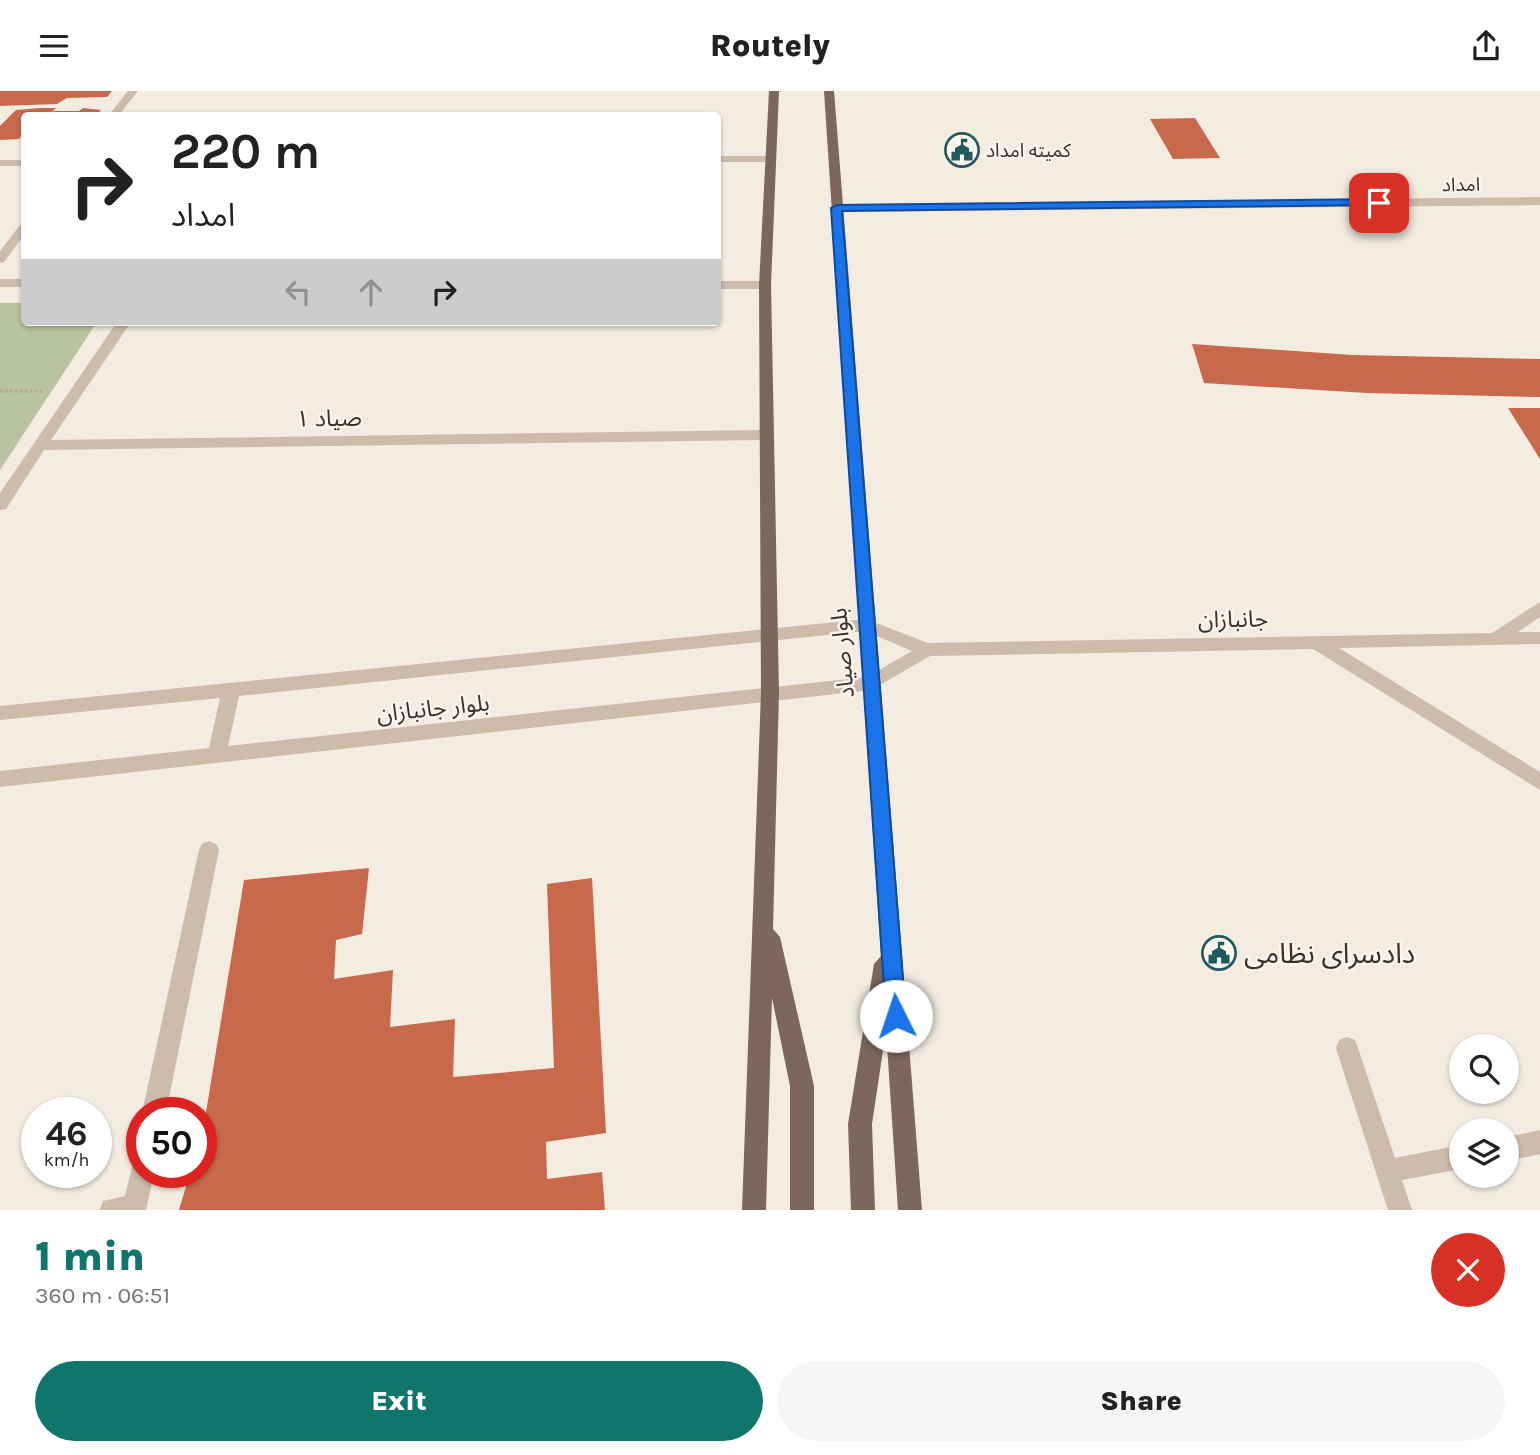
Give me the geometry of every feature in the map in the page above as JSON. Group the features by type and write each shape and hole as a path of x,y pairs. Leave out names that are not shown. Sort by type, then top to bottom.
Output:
{"main road":[{"path":"754,1210 770,692 765,285 774,91"},
{"name":"بلوار صیاد","path":"828,91 910,1210"},
{"path":"763,913 802,1086 802,1210"},
{"path":"863,1210 860,1124 890,933"}],"street":[{"path":"116,112 133,91"},
{"path":"721,159 771,159"},
{"path":"0,163 21,163"},
{"name":"امداد","path":"837,208 1540,201"},
{"path":"0,259 21,232"},
{"path":"0,282 21,283"},
{"path":"721,285 765,285"},
{"path":"0,505 121,326"},
{"name":"صیاد ۱","path":"40,445 766,435"},
{"path":"1497,638 1540,608"},
{"name":"بلوار جانبازان","path":"0,713 866,625"},
{"name":"جانبازان","path":"866,625 927,650 1540,638"},
{"path":"1315,642 1540,782"},
{"name":"جانبازان","path":"871,683 927,650"},
{"name":"بلوار جانبازان","path":"0,779 656,708 770,692 871,683"},
{"path":"217,755 231,689"},
{"path":"157,1097 209,850"},
{"path":"1347,1048 1400,1210"},
{"path":"1519,1146 1540,1142"},
{"path":"1388,1171 1449,1159"},
{"path":"127,1209 136,1188"}],"path":[{"path":"0,391 78,390"}],"green space":[{"path":"0,303 21,303 21,326 94,326 0,470"}],"building":[{"path":"0,91 112,91 107,97 67,98 57,104 0,106"},
{"path":"56,108 52,112 21,112 19,139 0,140 0,126 16,110"},
{"path":"83,108 101,110 99,112 53,112 54,111 79,111"},
{"path":"1195,118 1220,158 1173,159 1150,119"},
{"path":"1192,344 1352,355 1540,359 1540,397 1367,393 1204,383"},
{"path":"1508,408 1540,408 1540,459"},
{"path":"369,868 362,934 336,940 334,979 393,970 390,1027 455,1019 453,1077 554,1068 547,884 592,878 606,1133 546,1142 547,1179 602,1172 605,1210 179,1210 186,1188 217,1188 217,1097 209,1097 244,880"}],"place":[{"name":"کمیته امداد","path":"962,150"},
{"name":"دادسرای نظامی","path":"1219,953"}],"route":[{"path":"896,1016 837,208 1379,203"}]}
